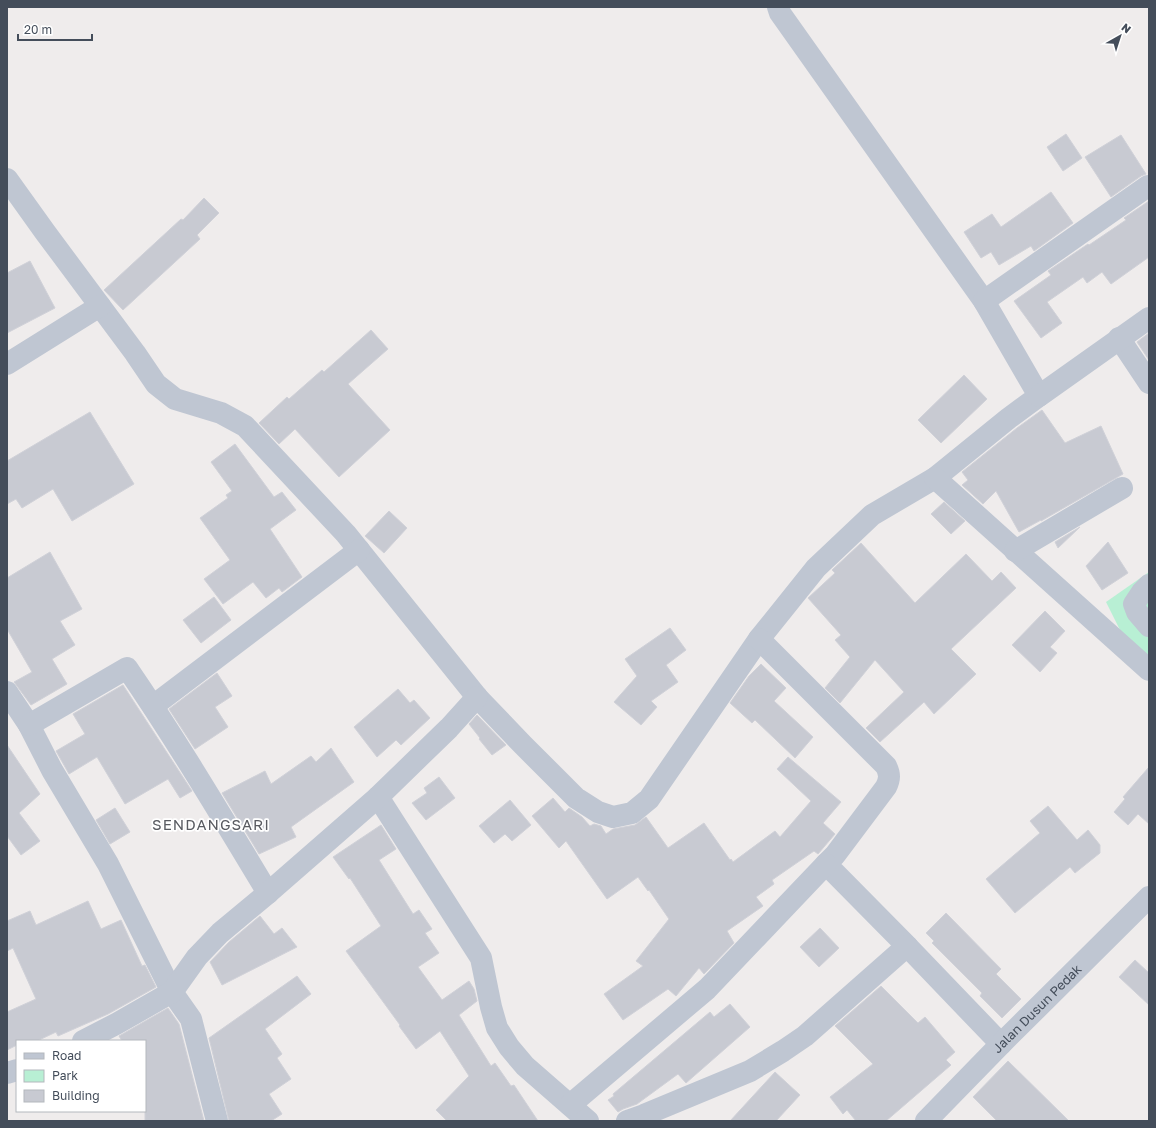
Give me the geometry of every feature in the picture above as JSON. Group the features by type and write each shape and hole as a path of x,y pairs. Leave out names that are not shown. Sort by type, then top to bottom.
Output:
{"street":[{"path":"778,7 780,12 984,301 1039,396"},
{"path":"7,179 135,353 156,384 175,399 221,413 245,426 346,534 477,697 523,746 576,798 598,812 613,817 632,813 649,799 759,639 816,568 872,515 935,478 1009,418 1149,318"},
{"path":"984,301 1148,186"},
{"path":"7,364 100,306"},
{"path":"1119,338 1149,383"},
{"path":"935,478 1149,670"},
{"path":"1015,551 1122,488"},
{"path":"153,706 359,550"},
{"path":"1149,585 1134,604 1137,612 1149,626"},
{"path":"570,1105 707,989 835,855 889,782 890,774 886,766 759,639"},
{"path":"28,725 127,668 153,706 268,893"},
{"path":"7,692 28,725 52,770 108,864 172,992 191,1019 217,1121"},
{"path":"85,1040 172,992 196,957 220,933 378,797 449,728 477,697"},
{"path":"378,797 481,958 497,1028 525,1066 588,1121"},
{"path":"826,864 1001,1044"},
{"name":"Jalan Dusun Pedak","path":"926,1121 1149,897"},
{"path":"627,1121 750,1071 783,1051 805,1036 907,946"}],"green space":[{"path":"1149,572 1149,658 1124,638 1106,602"}],"building":[{"path":"1066,134 1082,158 1063,171 1047,147"},
{"path":"1121,135 1146,174 1111,197 1085,157"},
{"path":"1051,192 1073,223 1034,251 1031,246 999,265 991,252 981,258 964,232 992,214 1001,227"},
{"path":"204,198 219,213 197,235 200,239 123,310 104,290 181,219 183,220"},
{"path":"1149,201 1149,257 1111,284 1102,272 1087,283 1083,277 1047,302 1062,323 1041,338 1014,301 1051,275 1048,271 1126,220 1124,218"},
{"path":"30,261 55,308 7,333 7,273"},
{"path":"371,330 388,349 348,384 390,430 339,477 295,429 279,444 259,423 287,397 289,399 322,370 324,372"},
{"path":"1149,333 1149,360 1137,342"},
{"path":"964,375 987,399 941,443 918,420"},
{"path":"1042,410 1065,443 1101,426 1123,474 1019,532 996,491 983,504 962,485 968,480 962,472"},
{"path":"90,412 134,484 72,521 53,489 22,508 16,499 7,504 7,461"},
{"path":"235,444 274,497 282,492 296,510 270,529 302,577 282,592 279,588 266,598 253,582 223,604 204,579 230,560 200,518 228,498 226,495 232,491 211,462"},
{"path":"944,502 965,521 951,534 931,514"},
{"path":"389,511 407,528 384,553 365,536"},
{"path":"1080,527 1058,548 1055,542"},
{"path":"1108,542 1128,573 1102,590 1086,566"},
{"path":"861,543 915,603 966,554 992,581 1001,572 1016,588 951,649 976,674 934,714 924,702 880,742 866,728 904,692 875,660 840,703 825,688 850,657 835,640 841,635 808,598 835,573 832,570"},
{"path":"50,552 82,609 60,621 75,645 52,659 67,684 31,705 14,682 32,672 7,629 7,578"},
{"path":"214,597 231,620 201,643 183,620"},
{"path":"1045,611 1065,631 1050,647 1057,653 1040,672 1012,645"},
{"path":"670,628 686,650 666,665 678,682 651,701 657,707 641,725 614,702 637,676 625,659"},
{"path":"761,664 786,688 774,701 813,737 795,758 755,720 752,723 730,703 749,676"},
{"path":"217,673 232,696 215,707 228,727 195,749 169,709"},
{"path":"123,685 192,791 180,798 168,779 125,804 97,757 69,774 56,751 85,734 73,714"},
{"path":"398,689 410,703 414,700 430,718 401,745 396,740 377,757 354,727"},
{"path":"477,715 506,745 492,755 469,724"},
{"path":"7,745 40,794 19,813 40,841 21,855 7,836"},
{"path":"331,748 354,782 291,827 296,837 259,854 222,793 265,771 271,784 311,756 316,762"},
{"path":"788,757 841,802 823,823 835,834 818,854 814,851 772,880 774,884 756,897 763,906 727,931 734,943 704,974 699,968 676,996 668,989 623,1020 604,994 643,966 636,961 669,919 638,877 607,899 566,841 559,848 532,816 553,798 565,812 569,808 582,817 590,826 594,824 601,826 606,834 613,829 635,825 646,817 668,848 704,823 730,860 731,859 733,862 775,831 780,837 811,801 777,769"},
{"path":"1149,767 1149,824 1138,814 1128,825 1114,812 1125,799 1123,797"},
{"path":"439,777 455,798 426,820 412,803 427,793 424,788"},
{"path":"510,800 531,825 512,841 505,834 494,843 479,826"},
{"path":"1048,806 1077,840 1088,830 1100,845 1100,853 1075,873 1070,867 1015,913 986,879 1040,833 1030,821"},
{"path":"115,808 130,832 110,844 96,820"},
{"path":"381,825 396,849 379,860 413,914 419,910 432,929 425,933 439,953 418,967 442,1000 469,981 474,989 477,1001 459,1015 491,1066 495,1063 511,1086 514,1085 538,1121 447,1121 436,1110 469,1076 440,1031 416,1049 346,951 381,926 350,878 349,879 333,857"},
{"path":"88,901 101,929 121,920 142,966 145,965 156,987 108,1014 58,1036 56,1032 39,1040 16,1040 16,1046 7,1050 7,1012 36,999 13,948 7,951 7,921 30,911 36,925"},
{"path":"946,913 1001,969 996,974 1021,999 1002,1018 980,996 982,993 932,943 934,941 926,933"},
{"path":"260,916 274,934 282,928 297,947 222,985 210,962 229,942"},
{"path":"820,928 839,948 819,967 800,947"},
{"path":"1135,960 1149,973 1149,1005 1119,977"},
{"path":"297,976 311,994 265,1029 282,1054 277,1058 291,1079 269,1094 282,1114 271,1121 229,1121 209,1038"},
{"path":"881,986 918,1023 925,1017 955,1052 946,1060 951,1065 886,1121 856,1121 847,1110 843,1114 830,1097 873,1064 835,1026"},
{"path":"730,1004 750,1027 686,1083 678,1074 637,1104 618,1112 608,1100 614,1096 613,1094 710,1012 714,1017"},
{"path":"168,1008 179,1024 204,1121 145,1121 146,1040 121,1040 119,1036"},
{"path":"1008,1061 1069,1121 997,1121 973,1097"},
{"path":"775,1072 800,1095 776,1121 730,1121"}],"district":[{"name":"SENDANGSARI","path":"211,824"}]}
